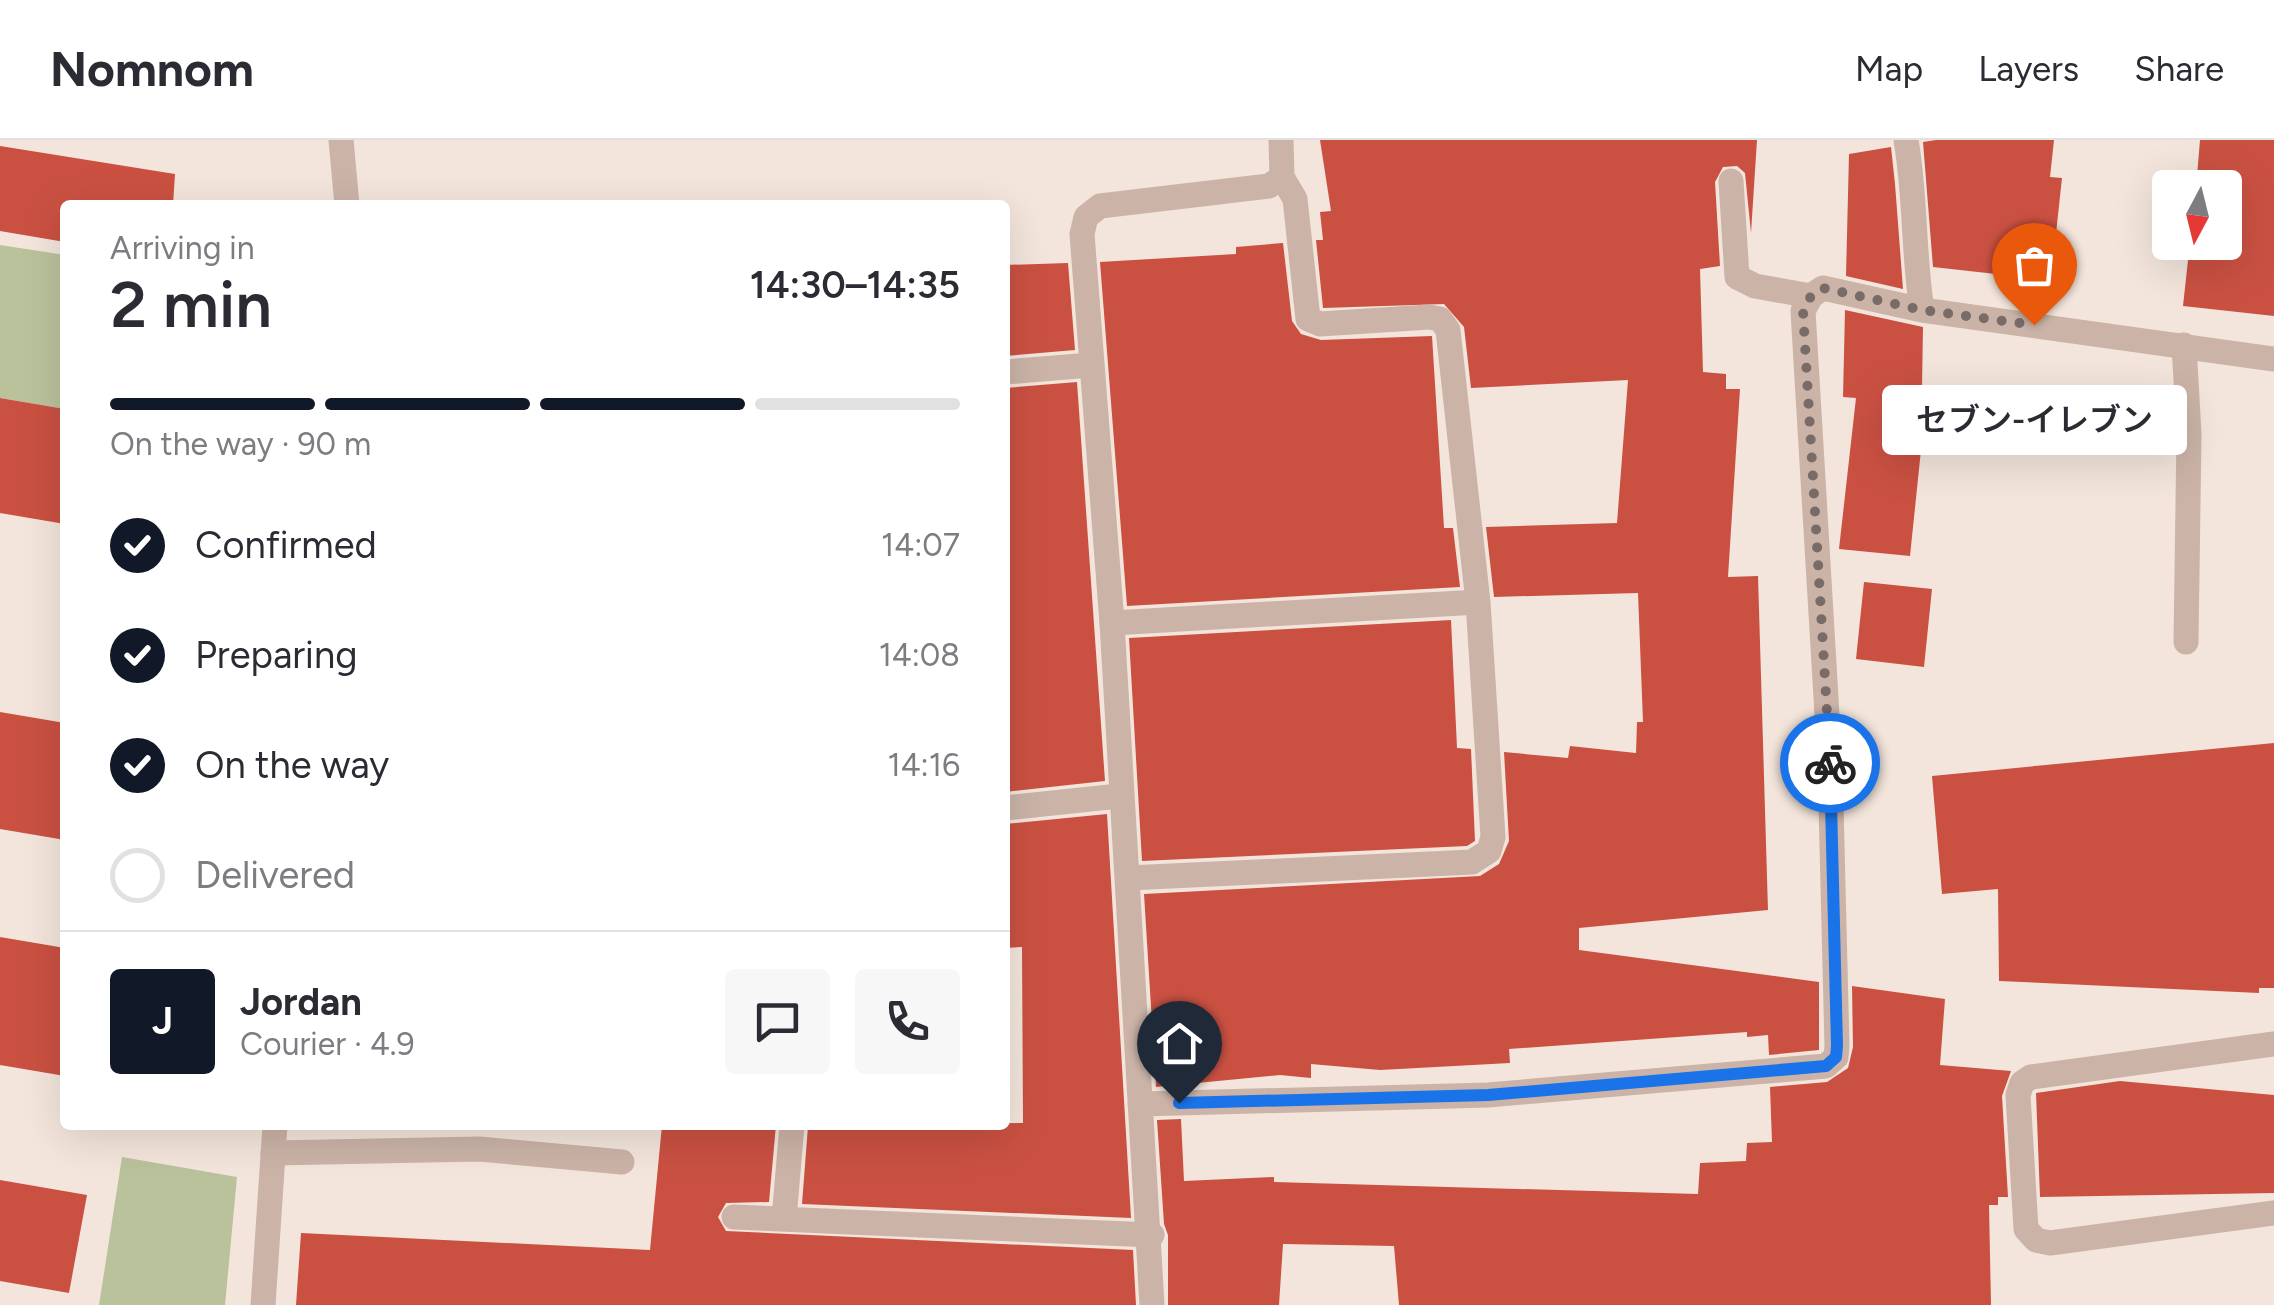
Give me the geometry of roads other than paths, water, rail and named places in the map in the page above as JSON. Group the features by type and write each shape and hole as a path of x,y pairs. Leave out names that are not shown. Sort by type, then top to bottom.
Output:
{"street":[{"path":"341,140 347,200"},
{"path":"1128,878 1472,862 1489,851 1493,836 1478,602 1448,330 1440,319 1430,317 1320,324 1308,319 1295,199 1282,176 1281,140"},
{"path":"1906,140 1915,192 1916,269 1922,310"},
{"path":"1152,1305 1152,1235 1119,796 1112,623 1082,234 1086,217 1100,206 1269,186 1282,176"},
{"path":"1731,181 1737,277 1755,286 1811,296"},
{"path":"1140,1104 1488,1095 1826,1066 1836,1057 1830,765 1803,311 1811,296 1823,288 1922,310 2274,359"},
{"path":"2184,345 2189,434 2186,642"},
{"path":"1010,372 1092,365"},
{"path":"1112,623 1478,602"},
{"path":"1010,807 1119,796"},
{"path":"2274,1044 2031,1078 2022,1083 2018,1096 2026,1229 2036,1240 2050,1243 2274,1213"},
{"path":"263,1305 275,1130"},
{"path":"784,1219 792,1130"},
{"path":"273,1153 479,1149 622,1162"},
{"path":"734,1217 1152,1235"}],"place":[{"name":"セブン-イレブン","path":"2034,325"}]}
